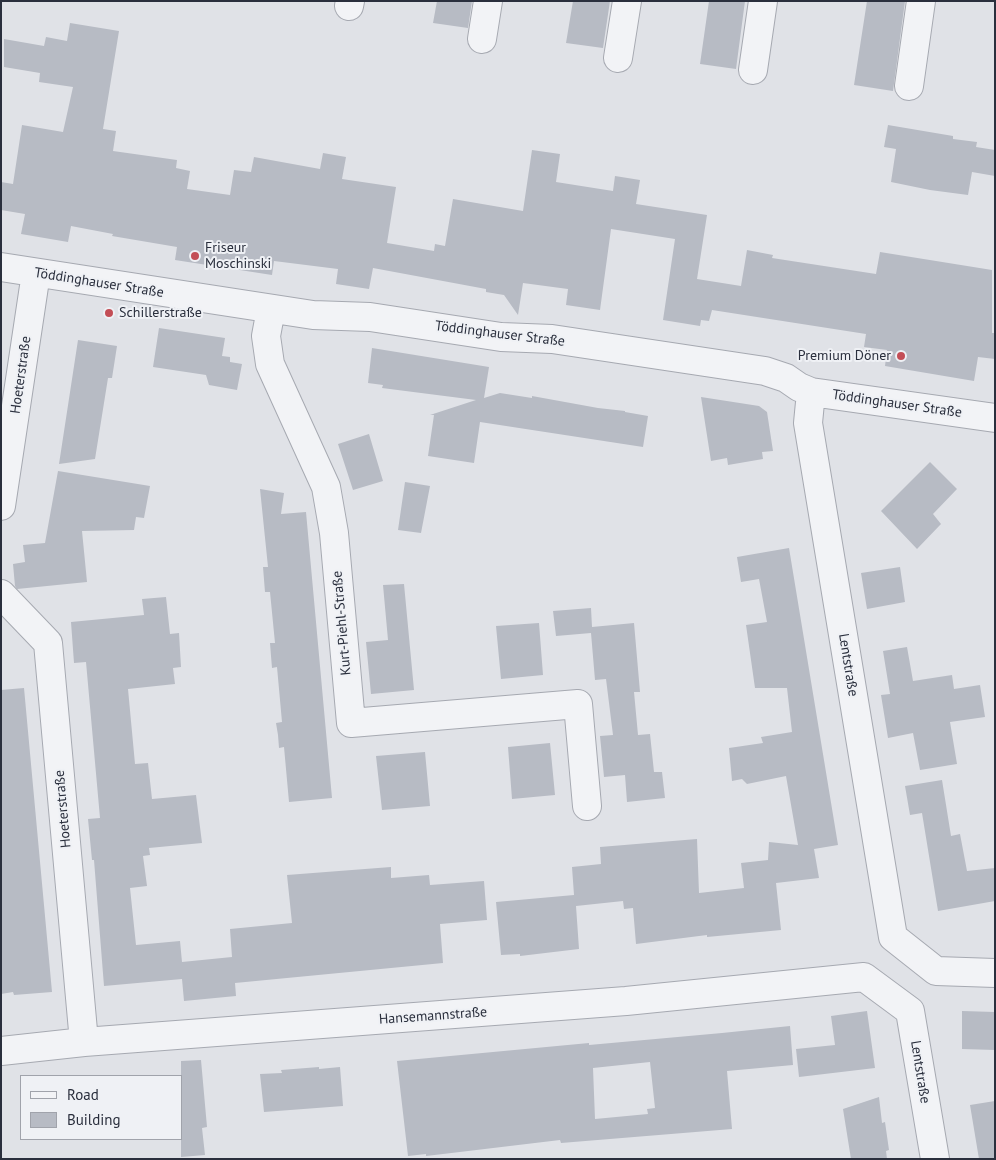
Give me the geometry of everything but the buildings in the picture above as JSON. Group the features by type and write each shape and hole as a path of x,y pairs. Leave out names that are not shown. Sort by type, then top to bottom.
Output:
{"street":[{"path":"482,39 488,1"},
{"path":"618,58 627,1"},
{"path":"753,70 763,1"},
{"path":"909,86 921,1"},
{"name":"Töddinghauser Straße","path":"1,267 313,315 370,317 501,336 552,339 755,370 786,378 799,387 811,392 995,418"},
{"name":"Hoeterstraße","path":"1,506 36,273"},
{"name":"Kurt-Piehl-Straße","path":"270,308 266,336 270,364 326,487 334,533 351,723 578,704 587,806"},
{"name":"Lentstraße","path":"811,392 808,423 893,937 936,971 995,973"},
{"name":"Hoeterstraße","path":"1,594 48,643 84,1042"},
{"name":"Lentstraße","path":"864,977 910,1011 935,1159"},
{"name":"Hansemannstraße","path":"1,1051 84,1042 626,1001 864,977"}],"place":[{"name":"Friseur Moschinski","path":"195,256"},
{"name":"Schillerstraße","path":"109,313"},
{"name":"Premium Döner","path":"901,356"}]}
